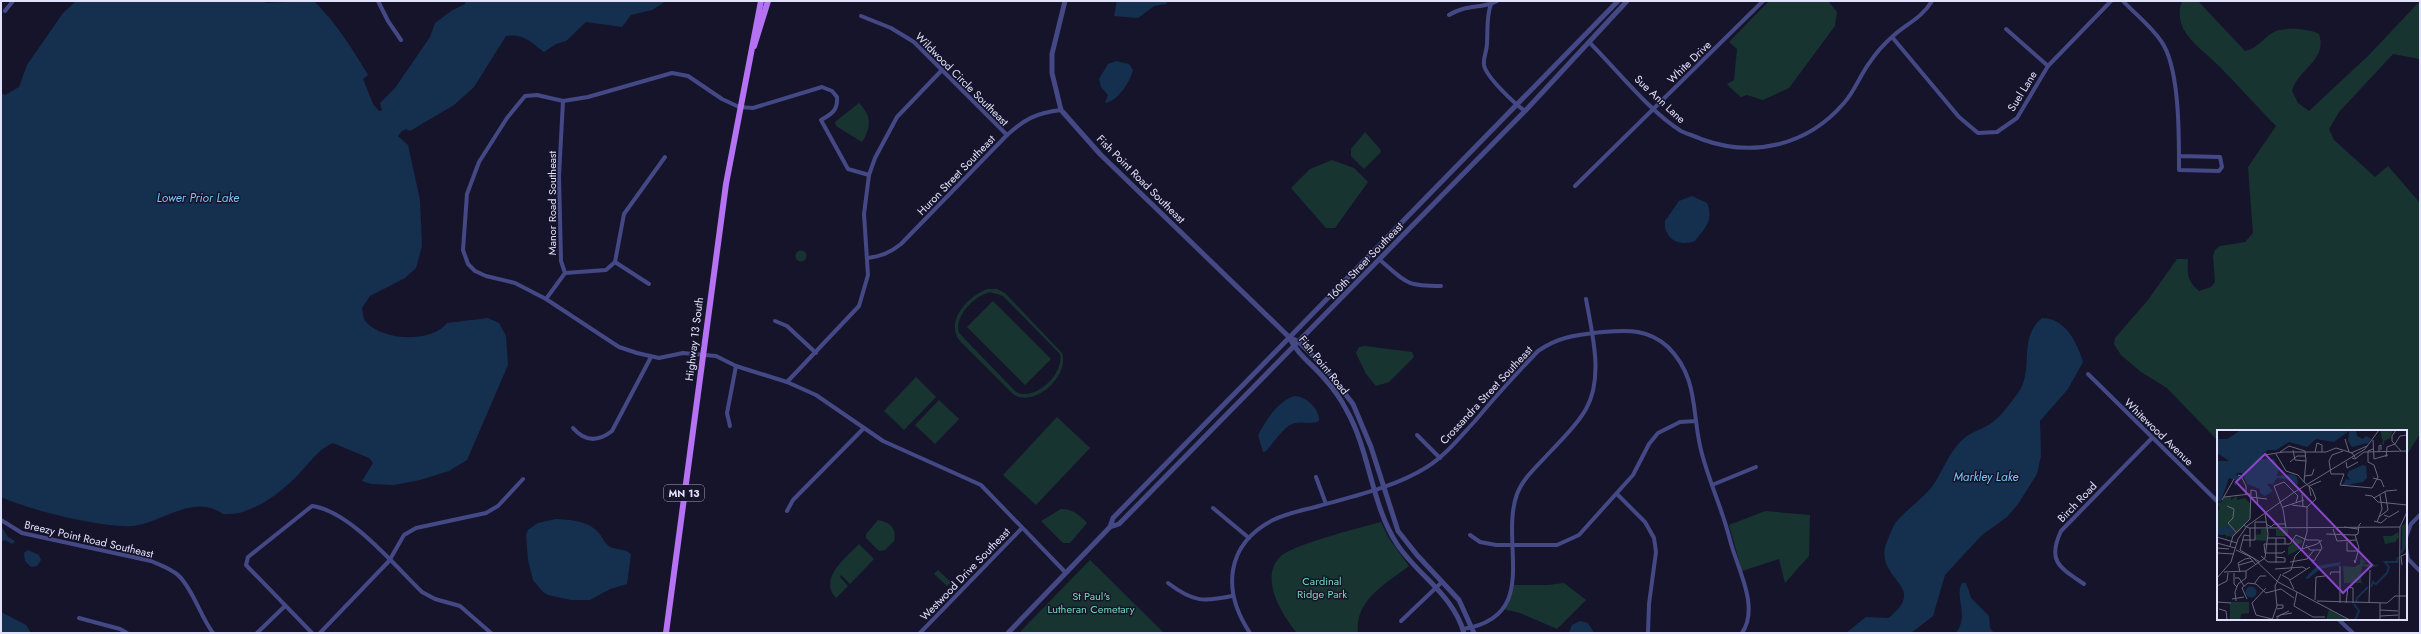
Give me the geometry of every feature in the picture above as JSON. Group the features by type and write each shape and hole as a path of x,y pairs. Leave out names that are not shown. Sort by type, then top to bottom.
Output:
{"main road":[{"name":"Highway 13 South","path":"666,633 711,285 739,107 761,1"},
{"name":"Highway 13 South","path":"752,50 758,38 768,1"}],"street":[{"path":"5,11 13,1"},
{"path":"378,1 388,21 401,40"},
{"name":"Fish Point Road Southeast","path":"1065,1 1052,54 1052,73 1061,110 1100,154 1289,337"},
{"path":"1449,15 1460,8 1491,4 1497,1"},
{"name":"160th Street Southeast","path":"1008,633 1110,527 1113,518 1618,1"},
{"name":"160th Street Southeast","path":"1110,527 1119,524 1294,348 1525,111 1627,1"},
{"name":"White Drive","path":"1576,186 1763,1"},
{"name":"Sue Ann Lane","path":"1590,42 1654,108 1682,131 1711,142 1751,149 1771,147 1802,136 1823,123 1845,103 1870,62 1892,37 1926,12 1932,1"},
{"name":"Suel Lane","path":"1892,37 1958,117 1978,133 1997,132 2017,118 2048,66 2111,1"},
{"path":"2123,1 2162,42 2175,84 2179,170 2219,171 2222,167 2220,157 2179,156"},
{"path":"1491,4 1487,16 1487,45 1484,66 1491,78 1517,106 1525,111"},
{"name":"Wildwood Circle Southeast","path":"861,16 906,36 922,50 940,70 1007,135"},
{"path":"2006,29 2048,66"},
{"path":"787,382 859,306 868,275 864,214 870,175 881,144 894,122 940,70"},
{"path":"870,175 848,169 821,120 832,114 838,105 837,97 832,91 822,87 753,108 739,107 722,99 688,76 672,73 588,97 563,101 537,95 525,96 518,103 479,162 467,194 464,214 463,250 468,264 486,276 515,283 546,299 620,347 651,357 659,358 682,353 703,353 716,356 736,366 787,382 816,395 864,428 904,452 963,475 981,485 1066,573"},
{"name":"Manor Road Southeast","path":"563,101 559,176 561,261 565,272"},
{"name":"Huron Street Southeast","path":"868,258 879,257 892,252 1007,135 1022,122 1040,112 1061,110"},
{"path":"546,299 565,272 606,270 615,262 624,214 665,157"},
{"path":"1380,260 1404,281 1414,286 1441,286"},
{"path":"615,262 649,284"},
{"path":"1463,631 1474,630 1498,614 1506,606 1514,578 1513,509 1518,493 1539,464 1575,425 1586,409 1591,396 1595,362 1586,299"},
{"path":"775,321 787,326 816,353"},
{"name":"Crossandra Street Southeast","path":"1250,633 1236,609 1232,596 1234,566 1238,554 1249,538 1274,520 1375,490 1407,478 1440,458 1538,351 1562,337 1637,330 1652,335 1663,343 1682,363 1689,378 1702,454 1712,485 1723,511 1750,610 1749,620 1742,633"},
{"name":"Fish Point Road","path":"1289,337 1299,342 1324,368 1353,404 1364,427 1398,531 1416,556 1459,600 1474,630"},
{"name":"Fish Point Road","path":"1289,337 1294,348 1324,378 1348,411 1364,452 1388,530 1408,559 1450,602 1463,631"},
{"path":"573,428 584,438 594,440 604,437 612,431 651,357"},
{"path":"730,426 727,413 736,366"},
{"name":"Whitewood Avenue","path":"2088,374 2217,501"},
{"path":"1470,535 1480,542 1496,545 1557,545 1569,541 1579,535 1633,475 1649,444 1658,433 1680,422 1696,421"},
{"path":"787,511 793,500 864,428"},
{"path":"1417,435 1440,458"},
{"name":"Birch Road","path":"2084,584 2066,572 2056,560 2054,548 2061,531 2152,438"},
{"path":"1712,485 1756,467"},
{"path":"1316,477 1326,504"},
{"path":"320,633 389,561 404,535 416,528 486,513 498,506 523,479"},
{"path":"1617,494 1645,522 1654,538 1656,552 1649,604 1648,633"},
{"path":"312,633 284,606 246,565 248,557 312,506 321,508 348,521 422,592 435,599 460,606 491,633"},
{"path":"1213,508 1249,538"},
{"path":"2407,534 2411,524 2420,515"},
{"name":"Breezy Point Road Southeast","path":"1,520 22,533 151,561 165,567 178,575 186,585 203,619 213,633"},
{"name":"Westwood Drive Southeast","path":"920,633 1022,528"},
{"path":"2407,554 2408,559 2420,571"},
{"path":"1401,621 1442,582"},
{"path":"1168,583 1184,596 1201,601 1232,596"},
{"path":"257,633 284,606"},
{"path":"79,618 120,629 127,633"},
{"path":"2339,620 2353,633"}],"green space":[{"path":"1769,1 1828,1 1837,12 1835,26 1789,88 1763,100 1747,95 1741,97 1727,84 1734,80 1737,49 1729,42"},
{"path":"2183,1 2198,1 2245,51 2254,48 2272,33 2280,30 2304,30 2319,34 2321,43 2316,58 2300,77 2292,91 2298,103 2309,111 2369,55 2420,1 2420,59 2393,54 2339,112 2329,129 2334,140 2375,177 2388,166 2420,203 2420,434 2407,454 2407,430 2217,430 2217,440 2167,388 2141,372 2121,355 2114,344 2115,338 2148,300 2177,259 2188,259 2190,280 2199,291 2211,287 2215,282 2213,256 2215,250 2220,246 2245,242 2253,233 2248,167 2276,126 2187,35 2180,20 2181,4"},
{"path":"859,103 866,112 869,122 862,142 836,126 835,122"},
{"path":"1365,132 1381,152 1364,169 1351,156 1351,149"},
{"path":"1332,160 1354,168 1368,182 1335,228 1326,228 1291,188 1310,169"},
{"path":"801,250 805,252 807,256 805,260 801,262 797,260 795,256 797,252"},
{"path":"988,289 997,289 1005,293 1062,353 1063,362 1061,371 1056,380 1040,393 1031,397 1022,397 1013,394 960,341 956,333 955,325 957,317 967,303 981,292","holes":["990,292 1003,296 1060,354 1058,370 1053,377 1039,390 1031,393 1023,394 1015,391 959,333 959,320 972,302"]},
{"path":"993,301 1051,359 1025,385 967,327"},
{"path":"1365,346 1412,352 1414,357 1389,382 1376,386 1366,374 1356,353 1359,347"},
{"path":"916,377 936,397 904,430 884,411"},
{"path":"939,400 959,419 935,444 915,425"},
{"path":"1057,417 1090,448 1036,505 1003,475"},
{"path":"1061,509 1072,511 1087,523 1070,543 1063,543 1041,521"},
{"path":"1765,511 1810,515 1809,556 1785,583 1779,559 1742,571 1729,525"},
{"path":"878,520 886,522 892,527 895,537 894,541 885,550 879,551 866,538 866,534"},
{"name":"Cardinal Ridge Park","path":"1381,522 1388,537 1409,566 1382,586 1367,602 1361,611 1358,621 1358,633 1297,633 1279,607 1272,586 1274,566 1280,557 1287,552 1312,542"},
{"path":"859,544 874,559 850,584 841,575 840,577 848,586 836,598 831,591 830,583 832,576 841,562"},
{"name":"St Paul's Lutheran Cemetary","path":"1090,560 1164,633 1019,633"},
{"path":"938,570 951,582 947,586 934,574"},
{"path":"1564,583 1586,600 1557,629 1520,613 1503,609 1507,606 1514,585 1548,585"}],"water":[{"name":"Lower Prior Lake","path":"76,1 262,1 266,3 314,1 343,36 368,75 363,79 373,104 379,111 382,110 380,103 395,88 430,37 435,23 451,11 465,4 466,1 666,1 652,10 631,15 622,27 586,22 566,41 556,44 544,52 522,37 512,35 506,36 474,87 454,105 410,131 406,129 398,136 408,145 420,200 422,246 416,268 405,278 370,296 362,308 363,315 366,322 384,333 407,337 430,334 440,329 447,323 488,318 499,323 506,336 508,365 467,460 449,471 420,480 394,485 371,484 362,481 373,463 369,458 333,443 324,448 278,493 262,504 253,508 240,513 223,514 212,508 189,508 144,524 133,526 103,524 66,517 29,507 1,497 1,93 5,95 19,87 27,65 63,13"},
{"path":"1117,1 1168,1 1166,4 1154,6 1138,18 1114,16"},
{"path":"1116,61 1129,64 1133,70 1129,80 1119,95 1110,102 1105,103 1108,95 1101,87 1099,79 1108,64"},
{"path":"1692,196 1707,203 1709,209 1709,219 1705,228 1695,241 1689,243 1678,242 1667,233 1665,221 1679,201"},
{"name":"Markley Lake","path":"2042,318 2057,322 2069,332 2083,362 2068,389 2040,421 2041,456 2037,474 2018,504 2007,517 1982,535 1945,575 1933,616 1911,633 1846,633 1866,617 1889,618 1901,605 1904,599 1903,591 1888,568 1884,553 1893,527 1899,518 1931,488 1951,454 1961,441 1994,421 2018,393 2023,384 2025,375 2030,335 2034,326"},
{"path":"1294,396 1303,398 1315,408 1319,416 1319,421 1313,423 1295,423 1291,425 1283,431 1266,451 1263,452 1258,435 1277,407"},
{"path":"556,519 577,521 587,524 598,532 610,547 626,551 631,554 627,584 610,589 590,600 571,600 548,595 543,592 533,580 528,560 526,535 528,530 538,523"},
{"path":"1,526 8,537 15,541 12,544 5,540 1,542"},
{"path":"28,550 39,555 41,560 37,566 31,567 25,561 24,553"},
{"path":"1962,583 1966,583 1971,598 1989,616 1990,628 1994,633 1956,633 1962,620 1960,588"},
{"path":"1,612 26,625 31,633 1,633"},
{"path":"1580,621 1588,623 1594,633 1569,633 1572,625"}]}
